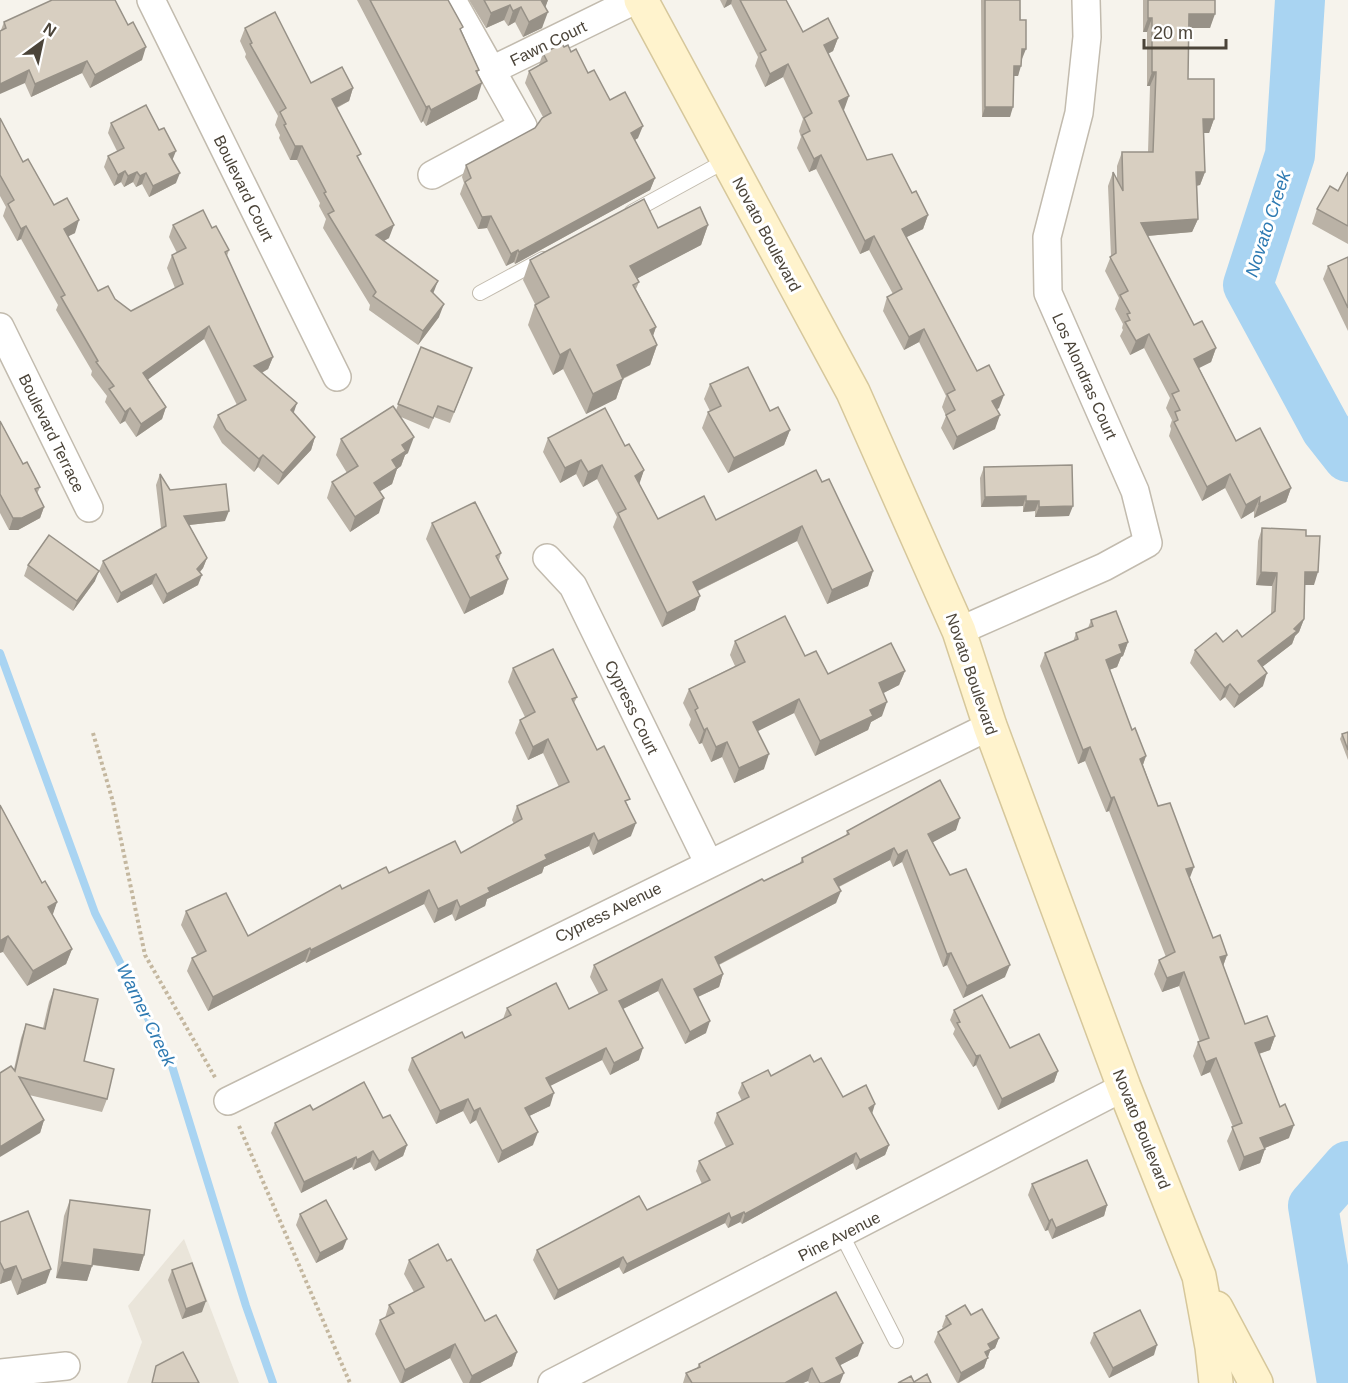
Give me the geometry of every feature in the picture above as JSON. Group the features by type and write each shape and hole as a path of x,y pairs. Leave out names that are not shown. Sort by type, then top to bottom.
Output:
{"main road":[{"name":"Novato Boulevard","path":"641,0 853,392 958,631 990,726 1124,1087 1199,1276 1216,1383"},
{"path":"1199,1276 1256,1383"}],"street":[{"name":"Boulevard Court","path":"151,0 338,377"},
{"name":"Fawn Court","path":"432,175 523,126 452,0"},
{"name":"Fawn Court","path":"492,69 635,0"},
{"name":"Los Alondras Court","path":"958,631 1104,567 1148,543 1135,491 1048,293 1047,237 1079,113 1087,37 1086,0"},
{"name":"Boulevard Terrace","path":"0,327 89,508"},
{"name":"Cypress Court","path":"547,558 573,586 708,862"},
{"name":"Cypress Avenue","path":"228,1101 708,862 990,726"},
{"name":"Pine Avenue","path":"552,1383 842,1235 1124,1087"},
{"path":"0,1373 66,1366"}],"lane":[{"path":"623,217 728,160"},
{"path":"480,293 551,255"},
{"path":"842,1235 896,1341"}],"path":[{"path":"93,733 113,802 145,955 228,1101 350,1383"}],"shaded area":[{"path":"184,1239 239,1383 127,1383 142,1342 128,1306"}],"building":[{"path":"52,0 115,0 128,25 133,22 146,47 95,75 87,61 35,84 29,70 0,84 0,31 6,28 4,22"},
{"path":"370,0 448,0 463,27 460,29 479,70 476,71 482,83 431,110 429,106 426,107"},
{"path":"484,0 541,0 548,12 529,22 521,7 513,11 510,5 491,13"},
{"path":"740,0 786,0 803,32 828,18 838,38 824,45 849,96 839,101 867,160 892,154 912,193 916,191 928,215 902,229 977,371 989,365 1004,395 992,401 1000,415 957,437 946,415 955,410 947,394 955,390 924,329 909,337 887,297 902,289 874,236 865,241 821,155 814,159 802,135 810,131 804,118 812,113 788,64 770,74 760,53 766,50"},
{"path":"985,0 1020,0 1020,20 1026,20 1026,49 1022,49 1021,66 1014,66 1013,107 985,107"},
{"path":"1148,0 1215,0 1215,14 1189,14 1188,79 1214,79 1214,119 1203,119 1205,172 1196,172 1198,219 1141,223 1194,325 1202,321 1216,348 1194,359 1236,441 1260,428 1291,488 1259,504 1260,497 1246,505 1230,474 1207,487 1174,422 1178,420 1175,412 1180,410 1172,394 1179,391 1149,334 1136,341 1125,322 1130,320 1127,314 1130,313 1120,295 1128,291 1110,257 1116,253 1113,172 1123,191 1122,152 1153,152 1156,72 1152,72 1152,18 1148,18"},
{"path":"275,12 311,83 342,67 353,88 332,99 361,154 357,156 394,225 376,235 438,281 431,291 444,304 423,331 373,296 376,292 328,214 334,211 324,193 326,192 302,146 295,146 284,125 286,124 280,112 286,108 250,44 252,43 245,28"},
{"path":"562,44 564,47 568,45 571,52 576,49 588,73 594,70 610,100 625,92 643,126 631,133 655,178 519,252 518,250 511,254 491,216 482,217 465,182 471,178 466,165 535,128 542,118 551,113 529,71 547,61 543,53"},
{"path":"146,105 159,130 164,128 176,151 169,154 180,173 153,186 146,173 140,176 137,172 128,176 125,171 118,175 108,156 124,148 111,123"},
{"path":"0,118 23,162 28,159 54,205 67,198 79,220 64,229 98,291 108,286 115,299 131,311 183,284 172,255 186,248 173,225 203,210 212,228 216,226 229,250 225,252 273,357 254,366 297,403 291,410 315,437 283,473 263,455 259,459 226,430 218,415 246,400 209,326 143,373 166,407 141,424 130,408 125,412 109,389 114,386 96,362 98,361 61,297 65,295 26,226 21,229 8,204 14,200 0,175"},
{"path":"1348,172 1348,226 1317,209 1330,186 1338,191"},
{"path":"644,199 658,228 700,207 708,225 630,266 639,282 633,285 656,327 650,330 657,345 617,365 623,379 593,394 570,349 560,355 535,305 549,297 530,260"},
{"path":"1348,257 1348,308 1328,266"},
{"path":"421,347 472,368 454,412 438,406 433,418 398,404"},
{"path":"748,367 770,411 778,407 790,430 734,458 708,412 721,406 710,384"},
{"path":"393,406 414,437 402,445 406,451 392,460 397,468 374,483 384,498 355,517 332,482 358,466 341,439"},
{"path":"605,408 625,446 629,444 644,470 635,476 658,519 704,496 716,520 816,470 822,482 829,479 873,571 832,590 802,526 693,582 700,596 667,613 618,513 626,509 602,465 588,472 581,460 565,468 548,438"},
{"path":"0,421 23,464 27,462 40,487 35,489 44,507 22,518 13,518 0,494"},
{"path":"1072,465 1073,506 1039,507 1039,501 1026,501 1026,496 985,497 984,467"},
{"path":"160,474 170,490 226,484 229,511 184,516 207,558 197,569 202,575 167,594 156,574 121,593 103,561 166,526"},
{"path":"475,502 501,553 496,556 508,579 470,598 432,523"},
{"path":"1262,528 1306,530 1306,536 1320,536 1318,572 1305,572 1304,619 1294,629 1297,631 1258,661 1267,673 1239,695 1230,684 1225,688 1195,650 1216,633 1223,642 1237,630 1242,637 1275,611 1277,573 1261,572"},
{"path":"49,535 99,571 77,601 28,565"},
{"path":"1116,611 1128,642 1119,645 1122,653 1106,660 1132,730 1135,728 1146,756 1140,759 1158,806 1170,803 1194,867 1186,869 1213,938 1220,935 1227,955 1220,957 1245,1024 1267,1016 1275,1036 1255,1043 1280,1107 1285,1104 1294,1125 1260,1138 1265,1149 1244,1157 1232,1127 1242,1123 1216,1058 1206,1062 1198,1042 1209,1038 1184,972 1167,978 1159,960 1175,952 1114,797 1111,798 1090,747 1083,750 1045,653 1078,639 1076,633 1093,626 1091,620"},
{"path":"785,616 805,656 816,651 828,674 891,643 905,671 879,683 887,702 870,710 873,716 820,741 799,699 753,722 769,754 739,768 727,742 716,747 707,728 704,730 695,710 698,708 689,689 745,662 735,641"},
{"path":"553,649 577,697 572,699 597,750 604,746 630,799 625,801 636,823 598,841 594,833 545,855 547,859 488,888 490,892 460,907 457,900 438,909 429,890 213,997 192,958 206,951 186,911 226,893 248,936 340,885 342,889 386,867 389,873 455,841 461,853 522,819 517,806 569,782 548,739 533,747 520,720 535,712 513,668"},
{"path":"1348,732 1348,750 1342,734"},
{"path":"940,780 960,818 928,834 950,875 966,869 1010,965 967,986 951,953 947,954 907,850 898,855 894,848 834,879 841,891 715,957 723,974 694,989 710,1021 690,1032 662,979 619,1001 643,1048 614,1063 606,1048 546,1078 554,1093 525,1108 538,1132 502,1151 480,1108 474,1111 468,1099 440,1111 412,1058 462,1032 465,1038 511,1015 507,1008 556,983 569,1009 607,990 594,965 762,879 764,881 803,862 802,858 849,834 847,831"},
{"path":"0,805 42,883 45,881 57,902 48,907 72,949 33,971 8,936 0,941"},
{"path":"54,989 98,999 84,1061 114,1069 107,1099 19,1077 44,1120 0,1147 0,1073 11,1066 15,1071 26,1024 45,1029"},
{"path":"982,995 1010,1048 1039,1034 1058,1071 1002,1099 980,1055 976,1056 957,1023 960,1022 954,1010"},
{"path":"810,1055 814,1062 821,1058 843,1097 866,1085 875,1104 869,1108 889,1145 860,1160 856,1153 745,1214 744,1212 731,1218 729,1213 627,1264 623,1257 558,1290 537,1250 639,1196 647,1210 710,1180 699,1161 733,1144 717,1113 749,1097 742,1083 768,1070 771,1076"},
{"path":"364,1082 383,1118 390,1115 407,1145 379,1161 373,1151 357,1160 356,1157 304,1182 275,1123 310,1105 313,1110"},
{"path":"1087,1160 1107,1205 1056,1228 1052,1219 1049,1221 1032,1184"},
{"path":"70,1200 150,1210 144,1255 94,1249 92,1266 62,1262"},
{"path":"326,1200 347,1239 320,1253 300,1214"},
{"path":"28,1211 51,1269 22,1280 16,1266 4,1270 0,1262 0,1222"},
{"path":"438,1244 447,1261 451,1259 485,1321 496,1315 517,1352 472,1376 455,1344 405,1370 380,1320 394,1313 389,1305 424,1287 409,1260"},
{"path":"192,1263 206,1301 186,1309 172,1270"},
{"path":"836,1292 863,1343 836,1358 844,1373 824,1383 820,1383 812,1368 785,1383 692,1383 686,1373 700,1367 699,1364"},
{"path":"965,1305 971,1315 982,1309 999,1338 988,1344 991,1349 985,1352 988,1358 961,1373 938,1332 951,1324 946,1316"},
{"path":"1140,1310 1157,1345 1113,1368 1094,1333"},
{"path":"183,1352 199,1383 152,1383 156,1366"},
{"path":"927,1374 931,1383 898,1383 911,1376 914,1382"}],"waterway":[{"name":"Novato Creek","path":"1300,0 1290,155 1248,285 1326,429 1348,457"},
{"name":"Warner Creek","path":"0,653 95,913 172,1066 246,1306 273,1383"},
{"name":"Novato Creek","path":"1342,1383 1313,1206 1348,1166"}]}
